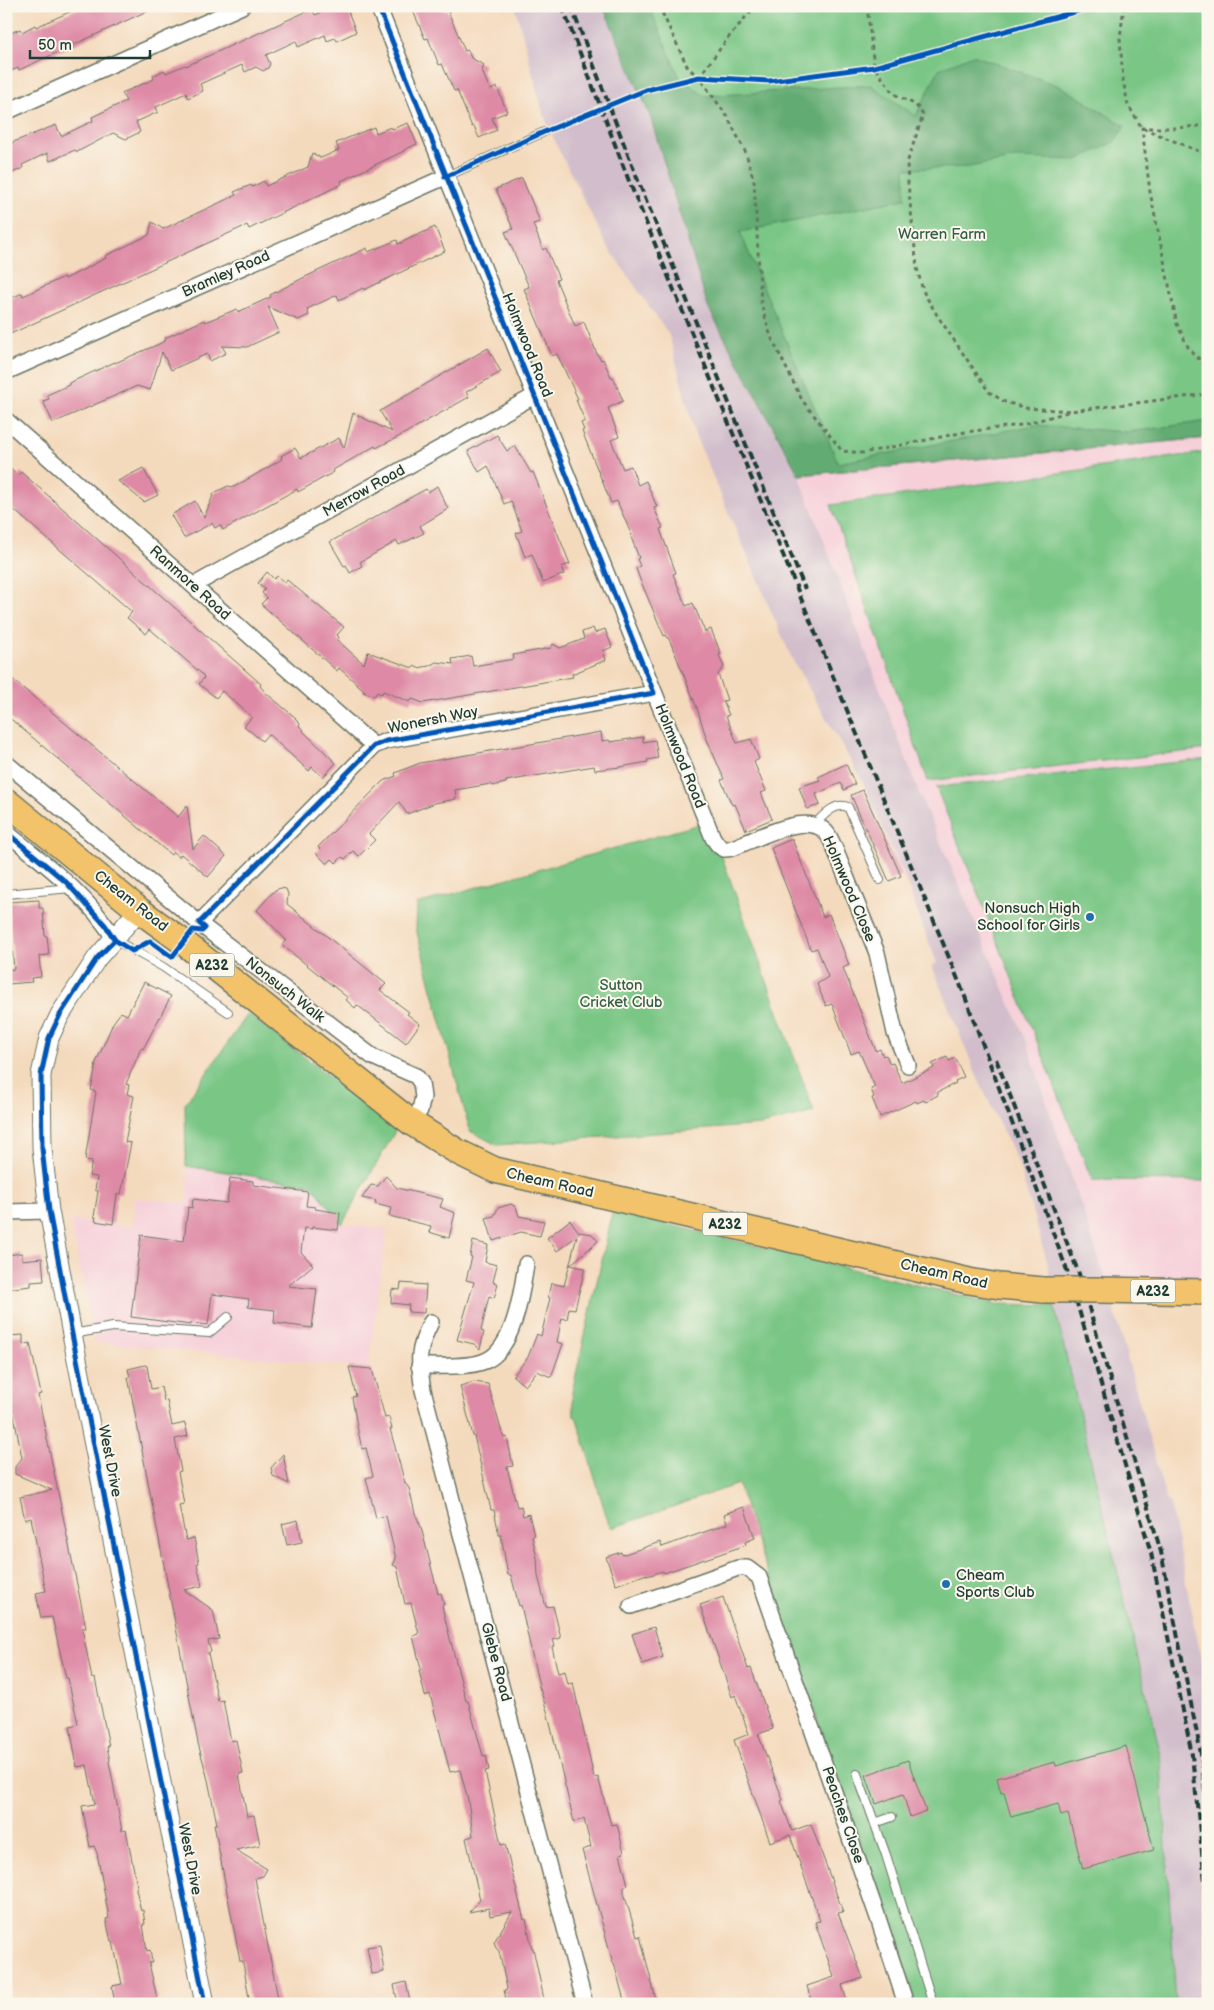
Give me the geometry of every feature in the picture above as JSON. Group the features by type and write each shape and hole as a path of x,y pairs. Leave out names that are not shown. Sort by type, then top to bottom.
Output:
{"highway":[{"name":"Cheam Road","path":"6,802 139,910 183,942 412,1123 458,1152 495,1170 969,1281 1043,1290 1208,1292"}],"street":[{"path":"6,112 242,6"},
{"name":"Holmwood Road","path":"378,6 445,177 713,838"},
{"name":"Bramley Road","path":"6,372 445,177"},
{"name":"Merrow Road","path":"194,586 534,396"},
{"name":"Ranmore Road","path":"6,420 374,746"},
{"name":"Wonersh Way","path":"199,923 374,746 386,741 654,693"},
{"name":"Nonsuch Walk","path":"6,763 199,923 373,1057 385,1064 411,1072 416,1076 421,1083 423,1097 420,1110 412,1123"},
{"name":"Holmwood Close","path":"713,838 718,846 729,849 783,828 814,825 823,829 830,838 877,953 895,1033 908,1065"},
{"path":"6,832 71,888 105,925 114,940"},
{"name":"West Drive","path":"139,910 97,958 60,1016 49,1038 41,1075 42,1148 49,1211 72,1334 205,2004"},
{"path":"6,1212 49,1211"},
{"path":"419,1366 455,1366 485,1362 503,1348 522,1291 526,1264"},
{"name":"Glebe Road","path":"432,1322 421,1342 419,1366 423,1390 586,2004"},
{"name":"Peaches Close","path":"632,1606 738,1568 747,1568 759,1577 769,1629 878,1918 906,2004"}],"lane":[{"path":"445,177 544,132"},
{"path":"814,825 832,809 848,807 880,880"},
{"path":"6,894 71,888"},
{"path":"114,940 163,967 228,1012"},
{"path":"72,1334 113,1327 210,1333 228,1317"},
{"path":"857,1774 933,2004"},
{"path":"874,1823 892,1817"}],"path":[{"path":"660,6 688,68 699,77 726,116 746,154 754,181 760,304 771,337 802,400 842,452 863,454 964,432 1022,425 1071,411 1208,394"},
{"path":"699,77 755,6"},
{"path":"867,6 874,67 894,94 916,105 923,115 907,163 917,268 923,291 988,392 1005,402 1026,408 1071,411"},
{"path":"1124,6 1120,38 1123,80 1128,105 1142,128 1150,192 1177,324 1189,349 1208,368"},
{"path":"864,68 883,64"},
{"path":"690,79 708,78"},
{"path":"1142,128 1177,128 1208,125"},
{"path":"1142,128 1208,155"}],"shaded area":[{"path":"515,6 625,6 718,303 799,475 919,793 1026,1040 1105,1277 1166,1499 1170,1504 1208,1691 1208,2004 1176,2004 1160,1751 1054,1305 1047,1261 1018,1163 975,1072 932,966 937,963 907,884 863,782 792,659 695,435 669,335 606,244 557,146 543,113"},
{"name":"Nonsuch High School for Girls","path":"1208,438 1208,1282 1105,1277 1026,1040 919,793 799,475"},
{"path":"248,1014 397,1128 342,1224 387,1229 368,1368 95,1342 70,1220 132,1227 135,1198 188,1203 185,1104"}],"green space":[{"path":"603,6 649,6 680,78 705,96 871,85 916,116 939,69 973,55 1062,87 1125,126 1114,142 1077,160 1016,158 969,167 905,169 905,199 740,232 838,463 1036,425 1128,432 1208,421 1208,438 799,475 708,307 650,116"},
{"name":"Warren Farm","path":"625,6 1208,6 1208,438 799,475"},
{"path":"1208,452 1208,749 928,781 831,505"},
{"path":"1208,759 1208,1181 1092,1180 936,787"},
{"name":"Sutton Cricket Club","path":"707,822 718,846 814,1112 762,1125 497,1145 470,1131 416,929 417,904"},
{"path":"248,1014 397,1128 342,1224 312,1185 186,1166 185,1104"},
{"name":"Cheam Sports Club","path":"613,1211 995,1304 1054,1305 1160,1751 1176,2004 916,2004 738,1484 612,1528 609,1525 577,1419 574,1416 572,1392"}],"building":[{"path":"83,6 158,6 19,70 18,68 6,73 6,35 20,29 22,32 35,25 36,27"},
{"path":"335,6 346,6 356,32 337,41 335,38 327,41 325,35 298,47 296,41 266,55 270,64 263,71 256,67 245,72 242,65 200,84 203,91 188,98 186,93 156,107 158,112 136,122 140,132 126,139 113,133 77,152 75,150 50,161 47,153 22,165 23,168 6,176 6,145 56,125 61,136 93,121 92,117 126,101 122,93 154,79 153,76 164,70 166,73 186,66 312,9 315,15"},
{"path":"411,6 442,6 443,11 447,9 465,51 468,50 471,58 484,65 482,71 490,90 497,87 507,112 492,118 497,130 479,138 474,126 472,127 457,90 454,91 442,64 439,65 428,38 425,39"},
{"path":"408,123 417,144 341,181 342,184 249,229 247,225 6,336 6,301 22,293 23,296 64,277 65,279 106,258 105,256 149,235 152,222 163,229 236,195 234,192 251,185 252,187 264,181 266,186 308,167 312,153 321,158 339,150 336,143 374,127 376,133"},
{"path":"522,178 540,222 533,224 543,250 546,248 559,279 556,280 575,326 584,322 597,354 601,360 603,359 611,377 613,377 623,401 608,408 619,437 611,440 623,469 631,466 638,485 646,481 657,507 654,508 663,528 660,529 676,573 673,574 686,606 693,603 705,632 711,629 721,654 719,655 724,667 718,674 727,700 723,701 729,715 726,716 737,743 751,739 759,759 754,762 766,791 761,793 772,819 746,830 735,804 732,805 721,780 724,779 670,641 666,635 664,636 639,577 636,568 640,566 637,559 639,558 632,536 617,501 611,503 582,431 584,430 581,423 585,421 576,400 578,399 557,354 552,356 524,289 529,287 505,232 513,229 496,189"},
{"path":"435,227 445,251 364,290 363,288 339,300 337,295 307,309 309,315 298,320 268,307 279,332 247,347 222,346 226,353 210,361 207,354 171,370 162,352 150,390 137,386 53,423 43,401 49,399 47,395 69,385 69,383 159,344 166,340 165,338 204,320 205,322 237,309 238,312 271,297 270,295 303,278 367,248 368,252 397,240 398,244"},
{"path":"488,348 501,372 466,392 469,397 400,436 376,448 375,446 298,492 297,489 223,530 220,525 215,528 212,523 184,538 171,515 195,501 204,518 214,493 228,486 234,487 282,459 281,456 295,448 301,458 339,438 344,448 353,413 392,432 380,411"},
{"path":"497,435 507,451 515,446 531,473 533,472 570,564 561,567 564,574 543,583 532,554 525,557 516,533 522,531 511,501 504,504 488,466 479,472 468,451"},
{"path":"6,465 18,476 21,472 44,492 261,684 260,686 266,693 296,718 303,731 336,763 323,777 312,767 309,771 268,734 262,741 244,726 252,717 222,691 216,698 199,684 204,678 203,675 150,629 146,634 127,618 132,612 6,503"},
{"path":"143,468 158,495 144,502 118,481"},
{"path":"437,486 448,509 420,526 424,533 399,545 397,541 360,562 362,566 350,573 330,542 426,489 428,492"},
{"path":"267,572 274,579 277,576 285,583 287,580 344,627 337,635 339,637 337,640 364,664 368,652 413,668 414,666 418,668 429,666 436,662 453,664 452,659 471,656 473,666 514,659 513,655 551,648 553,644 560,648 584,639 582,632 593,628 595,633 605,629 612,647 603,651 606,660 572,674 573,677 423,703 412,699 410,702 383,691 382,694 376,692 375,696 363,692 364,690 339,668 337,671 261,604 267,598 262,593 265,589 258,583"},
{"path":"6,674 178,817 187,806 193,849 204,836 226,856 208,877 181,854 179,857 173,852 171,855 6,715"},
{"path":"601,732 602,741 609,740 610,742 643,737 643,742 655,740 658,758 647,760 648,762 620,767 595,770 594,766 506,781 506,783 491,786 491,784 455,790 456,799 435,803 407,814 399,802 369,834 375,840 359,856 353,851 345,859 342,857 336,863 332,859 327,864 316,853 320,849 318,847 383,781 396,776 395,773 420,763"},
{"path":"846,764 855,784 844,790 841,783 816,794 820,805 807,809 799,787 820,780 818,777"},
{"path":"863,790 901,876 889,881 851,795"},
{"path":"792,839 823,917 829,914 849,965 843,968 876,1051 880,1049 883,1056 886,1055 890,1064 893,1063 902,1083 934,1068 932,1064 947,1057 949,1061 955,1058 964,1077 925,1102 924,1100 917,1103 916,1101 880,1117 872,1098 874,1097 871,1089 875,1087 859,1051 851,1054 832,1004 826,1006 817,984 828,977 817,948 811,950 771,848"},
{"path":"286,889 288,894 287,904 386,984 380,990 409,1012 407,1014 420,1024 406,1043 357,1005 355,1008 346,1000 348,998 282,945 286,940 257,910 275,890"},
{"path":"39,900 39,908 43,908 45,936 47,936 49,955 39,956 41,977 31,978 32,982 8,984 7,970 14,969 8,902"},
{"path":"144,982 171,996 143,1049 141,1048 126,1084 129,1085 127,1094 134,1096 125,1142 131,1143 121,1194 117,1194 113,1224 95,1221 96,1217 94,1217 98,1191 95,1190 97,1177 89,1176 92,1161 85,1160 96,1092 91,1090 95,1065 113,1023 121,1012 127,1015"},
{"path":"386,1176 397,1188 443,1199 440,1207 455,1213 449,1238 429,1232 431,1226 389,1216 391,1208 375,1204 376,1201 362,1198 371,1185 378,1186"},
{"path":"230,1178 253,1181 253,1185 308,1192 306,1206 340,1213 338,1230 304,1228 301,1252 313,1265 288,1286 317,1289 312,1328 274,1323 275,1310 248,1307 249,1299 212,1294 208,1325 191,1323 191,1325 131,1317 141,1235 184,1241 188,1207 192,1208 193,1199 227,1203"},
{"path":"511,1204 516,1207 519,1216 544,1221 540,1236 521,1232 493,1241 486,1218 494,1216 498,1208"},
{"path":"570,1220 579,1232 592,1234 598,1241 570,1265 585,1268 575,1309 569,1308 567,1320 562,1318 557,1342 563,1344 551,1377 537,1371 525,1386 513,1376 528,1357 537,1334 541,1336 550,1298 548,1297 551,1283 564,1286 577,1236 557,1251 547,1238"},
{"path":"473,1241 488,1245 485,1262 497,1265 493,1282 498,1284 494,1298 489,1296 481,1331 484,1332 480,1349 474,1344 457,1340 474,1282 466,1280 472,1257 470,1256"},
{"path":"22,1253 22,1260 42,1258 44,1281 31,1282 31,1286 6,1289 7,1255"},
{"path":"401,1283 426,1285 424,1313 408,1312 409,1305 391,1303 392,1289 400,1290"},
{"path":"23,1335 23,1345 30,1343 41,1394 38,1395 86,1628 82,1628 92,1679 95,1678 109,1746 107,1747 109,1761 122,1831 126,1830 136,1889 141,1911 143,1910 147,1951 150,1950 152,1962 149,1963 157,2004 115,2004 112,1986 122,1984 106,1919 109,1918 97,1853 94,1846 90,1847 82,1806 95,1804 87,1765 77,1767 70,1726 78,1724 52,1617 41,1618 36,1593 46,1591 31,1518 25,1520 20,1497 52,1490 15,1474 15,1467 22,1458 12,1406 9,1396 6,1397 6,1344 9,1344 9,1336"},
{"path":"147,1366 151,1389 161,1387 164,1401 167,1400 172,1426 185,1423 188,1436 175,1439 181,1471 178,1472 184,1504 179,1505 186,1540 194,1538 202,1586 184,1590 213,1610 219,1639 208,1641 211,1652 208,1653 218,1701 223,1700 231,1741 236,1740 243,1773 239,1774 247,1816 254,1815 260,1845 236,1850 267,1869 263,1876 255,1878 279,2004 250,2004 243,1961 240,1961 214,1824 217,1824 198,1743 128,1377 130,1377 128,1369"},
{"path":"349,1367 372,1369 385,1418 389,1417 392,1429 390,1429 405,1483 409,1488 415,1513 421,1527 438,1594 441,1593 444,1615 466,1701 468,1701 483,1756 486,1755 489,1770 485,1771 501,1845 505,1844 524,1920 526,1919 545,2004 507,2004 504,1990 507,1989 499,1951 494,1942 512,1912 490,1916 489,1908 469,1912 480,1900 466,1838 473,1836 468,1800 460,1770 450,1772 430,1694 425,1696 413,1636 419,1634 411,1603 405,1604 397,1567 393,1565 396,1559 386,1516 376,1518 366,1478 373,1476 366,1448 362,1449 352,1397 356,1396"},
{"path":"474,1382 488,1384 502,1433 504,1438 507,1437 513,1466 507,1467 517,1507 521,1506 523,1516 529,1514 534,1536 532,1536 537,1558 538,1576 546,1607 553,1606 561,1638 553,1640 555,1646 552,1647 558,1673 565,1671 568,1684 573,1683 594,1778 598,1777 611,1825 617,1824 624,1853 620,1854 628,1885 624,1887 624,1893 637,1937 640,1936 657,2004 625,2004 582,1850 591,1847 584,1819 574,1822 547,1711 539,1686 521,1605 519,1606 511,1575 508,1575 501,1535 499,1535 494,1510 491,1510 460,1386"},
{"path":"283,1454 289,1484 273,1476 271,1468"},
{"path":"744,1507 755,1538 745,1542 746,1545 664,1573 663,1571 647,1576 647,1574 616,1585 606,1557 621,1552 622,1555 660,1542 662,1547 727,1524 724,1514"},
{"path":"298,1520 302,1542 287,1545 282,1524"},
{"path":"723,1597 748,1669 751,1668 773,1729 758,1734 783,1800 781,1801 792,1831 811,1824 843,1912 838,1913 863,1978 842,1985 848,2004 812,2004 807,1986 834,1977 815,1922 820,1921 790,1835 770,1842 734,1740 749,1734 735,1695 732,1697 700,1605"},
{"path":"654,1627 663,1657 642,1664 632,1634"},
{"path":"1126,1746 1154,1850 1083,1869 1068,1814 1061,1816 1058,1804 1011,1817 1004,1792 1001,1793 997,1778 1055,1762 1056,1766"},
{"path":"908,1760 926,1811 910,1817 903,1794 876,1804 866,1775"},
{"path":"380,1945 384,1972 372,1974 367,1947"},
{"path":"406,1982 410,2002 398,2004 394,1985"}],"railway":[{"path":"562,6 629,181 964,994 1068,1273 1151,1553 1192,1755 1208,1911"},
{"path":"571,6 637,178 805,589"},
{"path":"996,1059 1079,1274 1161,1552 1201,1754 1208,1823"}],"cycle path":[{"path":"6,832 66,882 105,925 115,940 132,951 150,941 172,957 193,930 202,931 205,928 199,923 374,746 386,741 654,693 378,6"},
{"path":"445,177 544,132 646,90 699,77 769,81 874,67 1096,6"},
{"path":"115,940 97,958 60,1015 49,1038 41,1075 42,1148 49,1211 72,1334 205,2004"}],"place":[{"name":"Nonsuch High School for Girls","path":"1090,917"},
{"name":"Cheam Sports Club","path":"946,1584"}]}
